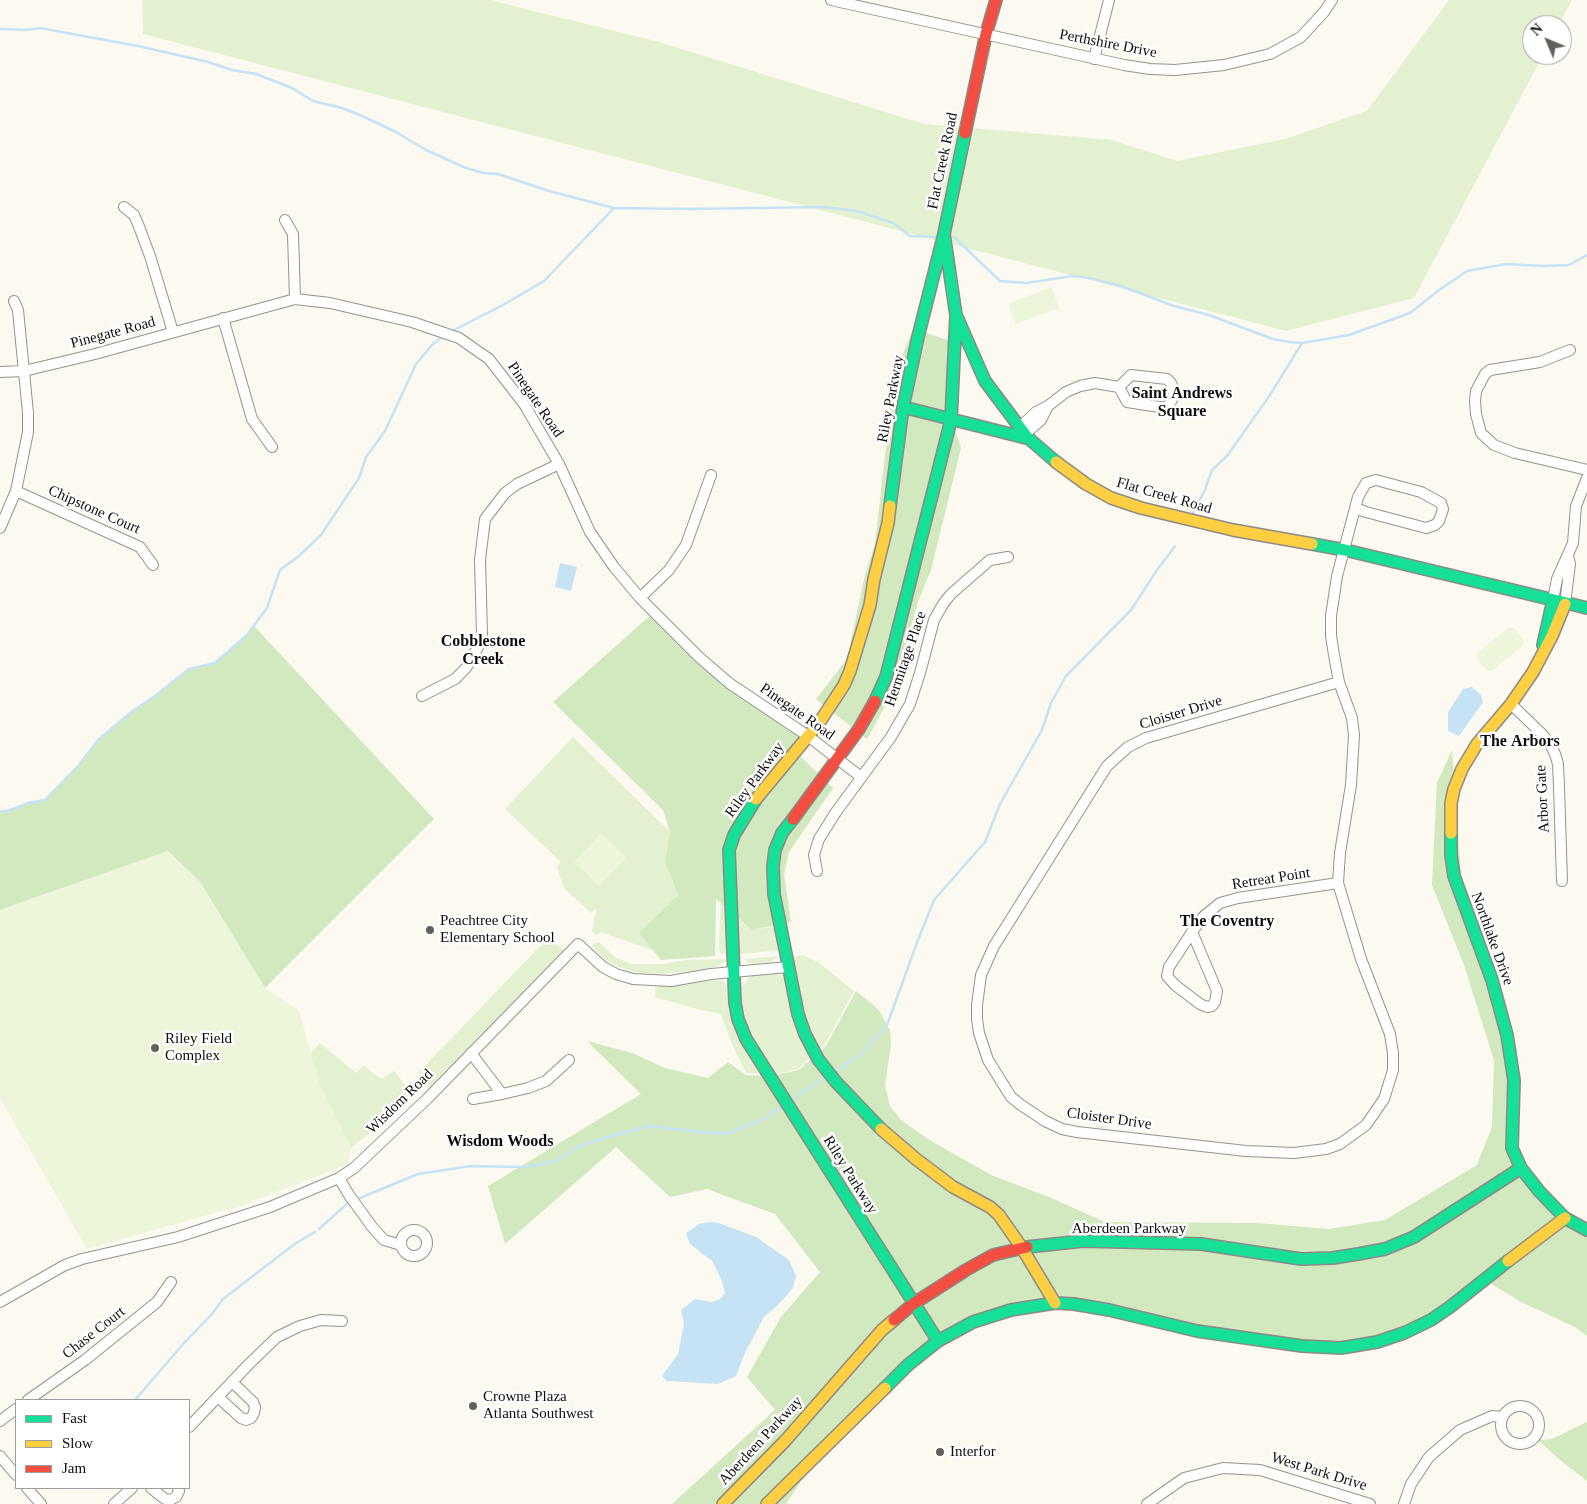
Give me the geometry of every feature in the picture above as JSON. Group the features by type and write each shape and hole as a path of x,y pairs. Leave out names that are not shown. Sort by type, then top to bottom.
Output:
{"street":[{"name":"Perthshire Drive","path":"831,0 862,3 1094,59 1150,69 1175,70 1224,65 1270,54 1301,37 1324,12 1332,0"},
{"name":"Flat Creek Road","path":"996,0 986,34 944,234 956,315 985,381 1025,434 1061,467 1086,484 1111,498 1141,508 1233,530 1345,550 1587,608"},
{"path":"1094,59 1109,0"},
{"path":"124,207 134,215 138,224 174,332"},
{"path":"285,220 293,234 295,299"},
{"name":"Riley Parkway","path":"938,1341 746,1039 738,1019 735,1003 729,850 734,835 755,800 808,736 844,685 856,652 870,604 888,523 903,407 918,337 944,234"},
{"name":"Pinegate Road","path":"0,372 24,371 95,354 295,299 312,300 412,322 459,338 489,359 508,381 524,404 559,464 590,532 614,567 640,598 699,658 729,683 808,736 861,776"},
{"path":"0,528 16,491 28,432 18,310 14,301"},
{"path":"956,315 952,420 886,677 868,715 782,833 774,850 774,894 798,1014 805,1034 818,1059 836,1082 886,1134 953,1187 990,1207 999,1215 1022,1248 1055,1303"},
{"path":"222,318 252,419 272,447"},
{"path":"1570,350 1540,362 1490,370 1485,374 1476,392 1476,414 1481,433 1494,445 1515,453 1587,470"},
{"path":"1131,375 1166,379 1172,382 1173,398 1166,408 1127,402 1119,387 1131,375"},
{"path":"903,407 952,420 1025,434 1036,412 1048,406 1066,392 1080,386 1095,383 1119,387"},
{"path":"422,696 455,679 466,668 478,647 482,635 480,560 485,519 505,493 517,484 559,464"},
{"path":"640,598 669,570 683,551 711,475"},
{"name":"Northlake Drive","path":"1542,653 1557,579 1568,556 1575,531 1576,506 1587,478"},
{"name":"Cloister Drive","path":"1339,682 1162,732 1128,747 1116,756 1097,781 988,958 981,975 977,1005 979,1033 988,1060 1003,1086 1011,1097 1021,1105 1045,1121 1070,1131 1097,1136 1246,1151 1294,1153 1326,1150 1340,1144 1366,1125 1377,1112 1388,1087 1393,1070 1393,1062 1390,1034 1361,959 1338,884 1340,853 1351,785 1354,735 1352,718 1339,682 1331,636 1331,616 1337,576 1345,550 1355,508 1358,497 1366,483 1376,480 1422,492 1441,503 1443,509 1440,521 1426,528 1355,508"},
{"name":"Chipstone Court","path":"16,491 140,547 153,565"},
{"name":"Northlake Drive","path":"1568,556 1569,574 1565,604 1552,636 1533,672 1511,704 1470,755 1454,789 1450,816 1451,855 1454,876 1492,980 1507,1035 1514,1080 1512,1148 1520,1168 1539,1191 1565,1218 1587,1230"},
{"name":"Hermitage Place","path":"817,871 814,855 820,838 861,776 891,737 910,704 934,620 943,604 951,594 990,560 1008,557"},
{"name":"Arbor Gate","path":"1511,704 1550,744 1558,764 1562,881"},
{"name":"Retreat Point","path":"1192,932 1217,991 1215,1002 1212,1006 1208,1007 1200,1004 1175,985 1167,976 1168,966 1192,932 1208,911 1220,903 1238,898 1338,884"},
{"name":"Wisdom Road","path":"0,1302 65,1265 82,1259 178,1237 270,1207 339,1178 354,1168 428,1098 578,944 603,967 616,974 633,979 671,980 711,974 788,967"},
{"path":"471,1053 502,1094"},
{"path":"473,1099 528,1088 546,1081 569,1060"},
{"name":"Aberdeen Parkway","path":"723,1504 785,1440 882,1330 913,1304 993,1255 1022,1248 1083,1241 1201,1244 1301,1259 1333,1258 1385,1249 1414,1237 1520,1168"},
{"path":"339,1178 349,1195 384,1240 401,1245"},
{"path":"768,1504 908,1365 938,1341 973,1322 1011,1310 1055,1303 1074,1304 1109,1310 1198,1331 1254,1340 1341,1348 1356,1346 1398,1335 1431,1320 1565,1218"},
{"name":"Chase Court","path":"29,1399 85,1360 157,1302 171,1282"},
{"path":"190,1426 277,1337 300,1326 321,1320 342,1321"},
{"path":"218,1397 240,1418 246,1420 250,1418 254,1413 255,1407 253,1402 232,1382"},
{"path":"0,1421 15,1410"},
{"path":"1404,1504 1411,1484 1429,1457 1441,1446 1460,1430 1492,1416 1502,1417"},
{"path":"0,1456 15,1474"},
{"name":"West Park Drive","path":"1147,1504 1184,1478 1223,1468 1260,1470 1370,1504"},
{"path":"28,1489 41,1504"},
{"path":"114,1504 131,1489"},
{"path":"152,1489 165,1499 170,1500 176,1497 178,1489"}],"green space":[{"path":"142,0 490,0 659,42 924,124 1112,140 1177,161 1285,139 1367,111 1449,0 1572,0 1564,15 1522,15 1522,65 1538,65 1414,298 1286,331 143,34"},
{"path":"1051,287 1059,308 1015,324 1008,304"},
{"path":"913,329 949,340 952,420 961,448 931,570 919,599 899,667 884,708 867,739 816,699 847,659 865,575 875,544 894,376"},
{"path":"653,613 719,675 808,736 795,751 833,788 789,852 784,874 791,922 752,930 716,899 715,956 661,960 639,933 678,895 665,862 670,832 663,810 553,702"},
{"path":"254,626 434,819 265,988 200,882 168,851 0,910 0,811 45,800 79,765 98,740 130,713 189,669 215,663 247,635"},
{"path":"1508,628 1514,628 1524,640 1522,646 1492,671 1487,671 1477,658 1477,653"},
{"path":"573,737 670,832 665,862 678,895 639,933 654,951 601,932 596,935 592,931 597,908 591,913 564,888 557,866 561,862 505,809"},
{"path":"1452,750 1461,875 1497,977 1517,1052 1511,1141 1521,1168 1587,1230 1587,1336 1575,1327 1521,1302 1485,1280 1404,1333 1314,1347 1055,1303 1011,1310 938,1341 819,1454 786,1504 672,1504 775,1410 747,1377 781,1317 820,1272 775,1214 707,1189 670,1197 616,1147 505,1244 488,1186 641,1094 587,1041 632,1053 665,1068 708,1078 728,1062 745,1075 771,1076 799,1070 826,1046 856,991 878,1009 890,1030 891,1044 885,1085 890,1106 901,1120 931,1141 991,1175 1051,1198 1105,1222 1257,1223 1329,1229 1385,1220 1477,1165 1492,1127 1494,1060 1464,965 1432,885 1437,783"},
{"path":"601,833 627,858 599,886 574,862"},
{"name":"Riley Field Complex","path":"168,851 200,882 265,988 299,1011 320,1085 351,1148 348,1164 243,1205 87,1249 0,1098 0,910"},
{"path":"721,891 729,916 728,953 721,954 719,948"},
{"path":"738,919 752,930 778,926 780,950 740,954"},
{"path":"548,938 564,950 429,1090 419,1072"},
{"path":"599,942 615,957 631,964 661,964 687,960 728,959 721,965 705,970 658,974 632,972 608,962 592,945"},
{"path":"803,955 818,962 854,991 825,1044 820,1049 804,1014 796,975 793,957"},
{"path":"779,956 771,962 754,964 744,959"},
{"path":"774,973 782,976 789,985 813,1055 798,1069 772,1075 749,1031 743,1007 741,988 751,976"},
{"path":"723,981 732,990 766,1074 746,1073 731,1042 721,1014 655,997 655,989 661,984"},
{"path":"320,1043 356,1073 364,1066 381,1079 394,1071 415,1097 351,1148 306,1058"},
{"path":"1587,1422 1587,1481 1538,1440 1552,1439"}],"water":[{"path":"560,563 577,567 571,591 555,587"},
{"path":"1472,687 1481,695 1483,702 1459,736 1448,731 1448,712 1463,689"},
{"path":"719,1223 756,1237 789,1260 796,1276 793,1288 764,1317 745,1353 736,1376 718,1384 667,1381 662,1376 678,1354 684,1324 681,1310 695,1299 712,1302 720,1299 725,1293 722,1281 712,1261 690,1244 686,1233 699,1224"}],"waterway":[{"path":"0,29 27,30 40,28 138,46 208,62 232,70 256,74 292,88 313,101 342,108 360,115 396,132 426,150 466,168 484,173 498,174 549,191 614,208 824,207 857,211 893,223 910,236 937,237"},
{"path":"450,332 503,305 544,281 614,208"},
{"path":"954,237 1000,281 1026,283 1073,276 1089,278 1121,286 1174,306 1209,315 1273,339 1302,343 1349,335 1410,313 1467,271 1506,264 1569,265 1587,255"},
{"path":"0,811 6,812 28,803 45,800 79,765 98,740 130,713 189,669 215,663 247,635 267,608 280,570 299,556 321,535 359,478 366,457 385,431 416,364 433,344 443,336"},
{"path":"1193,513 1205,490 1212,470 1227,456 1270,395 1302,343"},
{"path":"835,1072 860,1055 887,1025 934,900 985,842 1000,804 1042,730 1051,703 1066,676 1131,610 1175,546"},
{"path":"791,1103 798,1095 826,1077"},
{"path":"360,1198 418,1174 471,1166 520,1167 558,1160 574,1149 591,1142 648,1126 710,1133 729,1133 768,1117 784,1107"},
{"path":"319,1229 349,1202"},
{"path":"136,1399 184,1343 212,1314 223,1299 296,1243 315,1232"}],"traffic: fast":[{"path":"965,133 944,234 956,315 985,381 1027,437 1056,462"},
{"path":"890,506 903,407 918,337 944,234"},
{"path":"875,701 886,677 951,420 956,315"},
{"path":"903,407 1030,439"},
{"path":"1312,544 1345,550 1587,608"},
{"path":"1543,645 1553,600"},
{"path":"756,799 734,835 729,850 735,1003 738,1019 746,1039 938,1341"},
{"path":"793,819 782,833 775,850 773,866 774,894 798,1014 805,1034 818,1059 836,1082 881,1129"},
{"path":"1451,833 1451,855 1454,876 1492,980 1507,1035 1514,1080 1512,1148 1521,1168 1539,1191 1565,1218 1587,1230"},
{"path":"1027,1247 1083,1241 1201,1244 1301,1259 1333,1258 1385,1249 1414,1237 1521,1168"},
{"path":"885,1388 908,1365 938,1341 973,1322 1011,1310 1055,1303 1109,1310 1197,1331 1302,1346 1341,1348 1377,1342 1404,1333 1431,1320 1508,1261"}],"traffic: slow":[{"path":"1056,462 1086,484 1111,498 1141,508 1233,530 1312,544"},
{"path":"756,799 819,723 844,685 870,605 890,506"},
{"path":"1451,833 1451,803 1462,769 1477,744 1511,704 1533,672 1552,636 1565,604"},
{"path":"881,1129 953,1187 990,1207 999,1215 1022,1248 1055,1303"},
{"path":"1508,1261 1565,1218"},
{"path":"723,1504 785,1441 882,1330 894,1320"},
{"path":"767,1504 885,1388"}],"traffic: jam":[{"path":"965,133 986,34 996,0"},
{"path":"793,819 859,729 875,701"},
{"path":"894,1320 913,1304 993,1255 1027,1247"}],"place":[{"name":"Peachtree City Elementary School","path":"430,930"},
{"name":"Riley Field Complex","path":"155,1048"},
{"name":"Crowne Plaza Atlanta Southwest","path":"473,1406"},
{"name":"Interfor","path":"940,1452"}],"district":[{"name":"Saint Andrews Square","path":"1182,403"},
{"name":"Cobblestone Creek","path":"483,651"},
{"name":"The Arbors","path":"1520,742"},
{"name":"The Coventry","path":"1227,922"},
{"name":"Wisdom Woods","path":"500,1142"}]}
